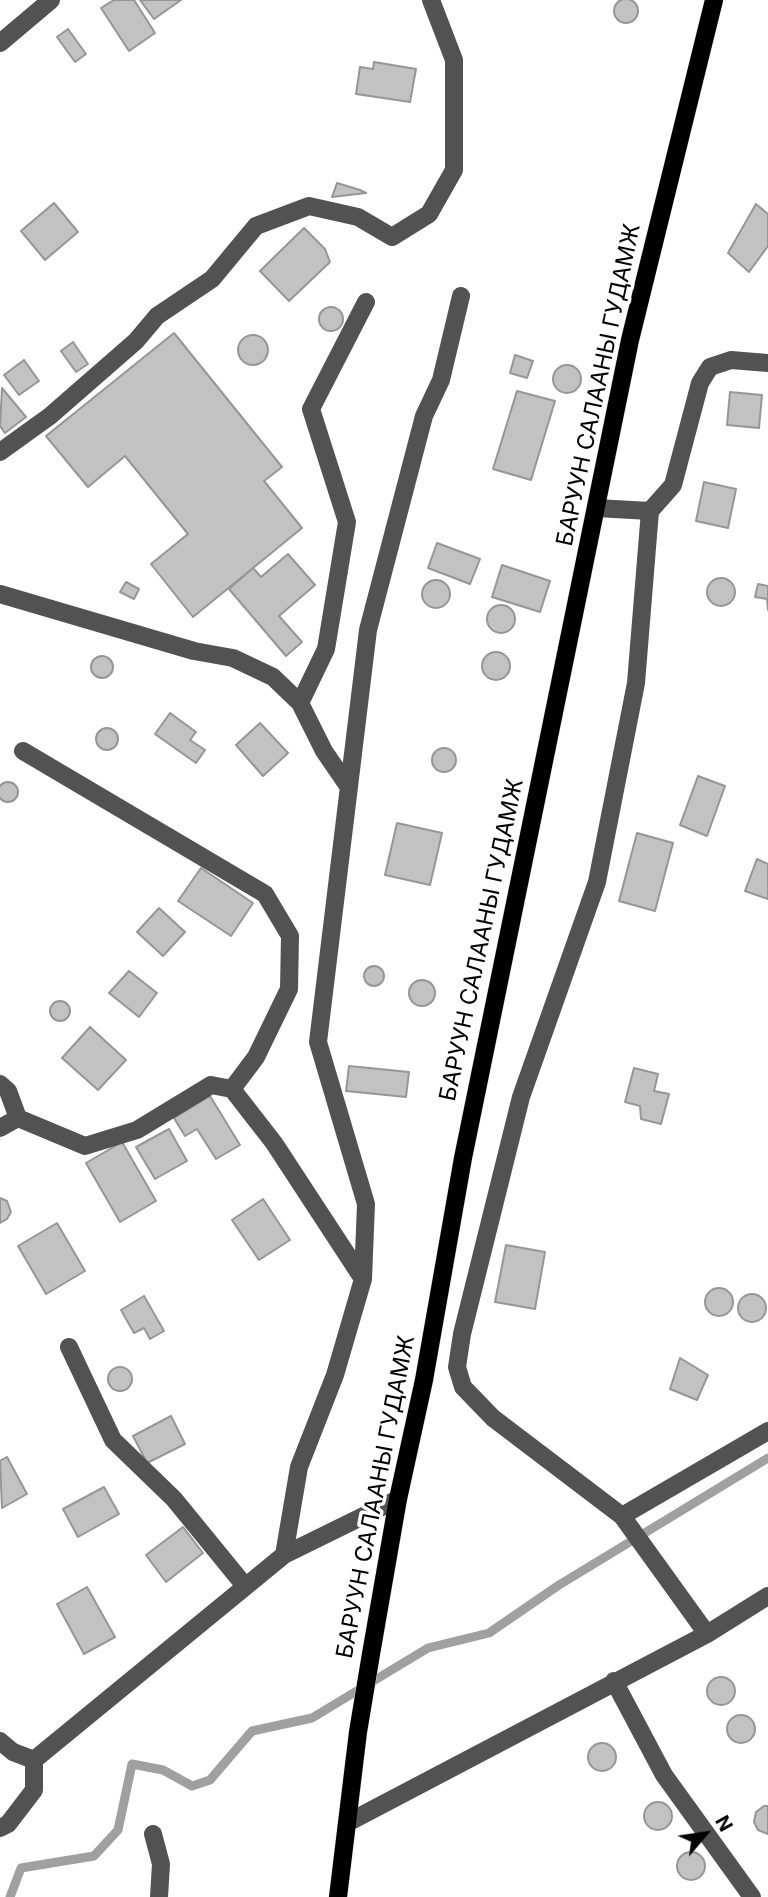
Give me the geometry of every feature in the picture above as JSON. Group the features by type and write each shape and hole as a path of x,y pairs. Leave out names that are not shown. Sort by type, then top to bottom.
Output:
{"main road":[{"name":"БАРУУН САЛААНЫ ГУДАМЖ","path":"338,1897 358,1732 371,1654 398,1499 424,1381 463,1158 630,340 715,0"}],"street":[{"path":"0,43 51,0"},
{"path":"0,452 50,416 136,341 157,316 212,279 256,226 309,206 358,217 392,237 429,214 454,170 454,60 430,0"},
{"path":"284,1555 299,1467 335,1375 363,1279 366,1204 318,1042 368,630 424,416 441,380 461,296"},
{"path":"300,703 326,649 347,522 310,409 366,302"},
{"path":"706,1634 622,1516 493,1418 463,1387 457,1367 462,1334 521,1097 597,882 636,683 650,511 673,485 700,383 710,367 731,359 768,363"},
{"path":"596,508 650,511"},
{"path":"0,594 182,648 233,658 273,677 300,703 324,751 348,786"},
{"path":"23,751 265,894 290,936 289,989 256,1057 232,1089"},
{"path":"0,1084 8,1091 18,1118 85,1146 137,1130 211,1085 232,1089 274,1143 363,1279"},
{"path":"0,1128 18,1118"},
{"path":"69,1346 113,1440 174,1499 245,1586"},
{"path":"622,1516 768,1431"},
{"path":"34,1760 284,1555 398,1499"},
{"path":"349,1822 706,1634 768,1596"},
{"path":"614,1681 664,1775 752,1897"},
{"path":"0,1741 13,1752 34,1760"},
{"path":"0,1828 8,1824 34,1790 34,1760"},
{"path":"153,1834 160,1864 159,1897"}],"building":[{"path":"626,-1 637,6 638,11 631,22 626,23 615,16 614,11 621,0"},
{"path":"114,0 134,0 155,33 129,51 101,8"},
{"path":"140,0 181,0 154,19"},
{"path":"68,29 86,54 75,62 57,37"},
{"path":"374,62 416,69 410,102 356,94 360,67 373,69"},
{"path":"337,183 360,190 366,193 332,197"},
{"path":"54,203 78,232 45,260 21,231"},
{"path":"756,204 768,214 768,246 749,272 728,253"},
{"path":"304,228 325,249 330,262 289,301 260,271"},
{"path":"326,307 336,307 343,314 343,324 336,331 326,331 319,324 319,314"},
{"path":"174,333 282,467 264,481 302,528 193,617 151,564 188,534 125,456 88,487 46,436"},
{"path":"253,335 264,339 268,350 264,361 253,365 242,361 238,350 242,339"},
{"path":"73,342 88,364 76,372 61,351"},
{"path":"515,355 533,361 527,378 510,373"},
{"path":"24,360 39,381 19,395 4,375"},
{"path":"567,365 577,369 581,379 577,389 567,393 557,389 553,379 557,369"},
{"path":"2,388 26,417 5,433 0,426"},
{"path":"517,391 555,401 531,480 493,469"},
{"path":"730,392 762,395 759,428 727,425"},
{"path":"704,482 736,489 728,528 696,521"},
{"path":"437,543 480,559 470,584 428,568"},
{"path":"288,554 315,585 279,616 302,642 286,656 229,589 253,568 261,577"},
{"path":"502,565 550,581 540,612 492,597"},
{"path":"721,578 731,582 735,592 731,602 721,606 711,602 707,592 711,582"},
{"path":"436,580 446,584 450,594 446,604 436,608 426,604 422,594 426,584"},
{"path":"126,582 139,589 134,599 120,592"},
{"path":"758,584 768,586 768,610 767,599 755,597"},
{"path":"501,605 511,609 515,619 511,629 501,633 491,629 487,619 491,609"},
{"path":"496,652 506,656 510,666 506,676 496,680 486,676 482,666 486,656"},
{"path":"102,656 110,659 113,667 110,675 102,678 94,675 91,667 94,659"},
{"path":"170,713 196,732 190,740 205,750 196,763 155,734"},
{"path":"260,723 288,753 263,776 236,745"},
{"path":"107,728 115,731 118,739 115,747 107,750 99,747 96,739 99,731"},
{"path":"444,748 453,751 456,760 453,769 444,772 435,769 432,760 435,751"},
{"path":"698,776 725,786 707,836 680,825"},
{"path":"4,782 12,782 18,792 12,802 4,802 -2,796 -2,788"},
{"path":"397,823 442,833 430,885 385,875"},
{"path":"637,833 673,843 655,911 619,901"},
{"path":"757,859 768,864 768,899 745,891"},
{"path":"201,868 253,903 231,936 178,901"},
{"path":"159,908 185,932 163,956 137,932"},
{"path":"370,966 378,966 384,976 378,986 370,986 364,980 364,972"},
{"path":"129,971 157,993 139,1017 109,993"},
{"path":"422,980 431,984 435,993 431,1002 422,1006 413,1002 409,993 413,984"},
{"path":"60,1001 67,1004 70,1011 67,1018 60,1021 53,1018 50,1011 53,1004"},
{"path":"90,1027 126,1060 98,1090 62,1058"},
{"path":"349,1066 409,1072 406,1097 346,1091"},
{"path":"634,1068 658,1074 654,1091 669,1094 661,1124 641,1119 640,1106 625,1102"},
{"path":"210,1096 240,1145 216,1159 197,1129 185,1136 174,1118"},
{"path":"169,1129 187,1161 155,1179 136,1147"},
{"path":"122,1142 156,1201 120,1222 86,1163"},
{"path":"0,1198 7,1201 11,1212 7,1219 0,1223"},
{"path":"263,1199 290,1240 259,1260 232,1220"},
{"path":"57,1223 85,1271 46,1294 18,1246"},
{"path":"506,1245 545,1252 535,1309 495,1302"},
{"path":"719,1288 729,1292 733,1302 729,1312 719,1316 709,1312 705,1302 709,1292"},
{"path":"752,1294 762,1298 766,1308 762,1318 752,1322 742,1318 738,1308 742,1298"},
{"path":"144,1296 164,1331 150,1339 144,1328 134,1333 121,1310"},
{"path":"680,1358 708,1375 697,1400 670,1389"},
{"path":"120,1367 129,1370 132,1379 129,1388 120,1391 111,1388 108,1379 111,1370"},
{"path":"171,1416 185,1444 147,1463 133,1436"},
{"path":"7,1457 27,1494 2,1508 0,1461"},
{"path":"104,1487 119,1514 78,1537 63,1509"},
{"path":"183,1527 203,1553 166,1582 146,1555"},
{"path":"87,1587 115,1637 84,1654 57,1604"},
{"path":"721,1677 731,1681 735,1691 731,1701 721,1705 711,1701 707,1691 711,1681"},
{"path":"741,1715 751,1719 755,1729 751,1739 741,1743 731,1739 727,1729 731,1719"},
{"path":"602,1743 612,1747 616,1757 612,1767 602,1771 592,1767 588,1757 592,1747"},
{"path":"658,1802 668,1806 672,1816 668,1826 658,1830 648,1826 644,1816 648,1806"},
{"path":"768,1806 768,1834 758,1830 754,1822 756,1812"},
{"path":"691,1852 701,1856 705,1866 701,1876 691,1880 681,1876 677,1866 681,1856"}],"waterway":[{"path":"10,1897 21,1868 94,1856 118,1830 132,1764 163,1770 192,1786 210,1780 252,1731 312,1718 428,1648 489,1633 559,1585 768,1458"}]}
